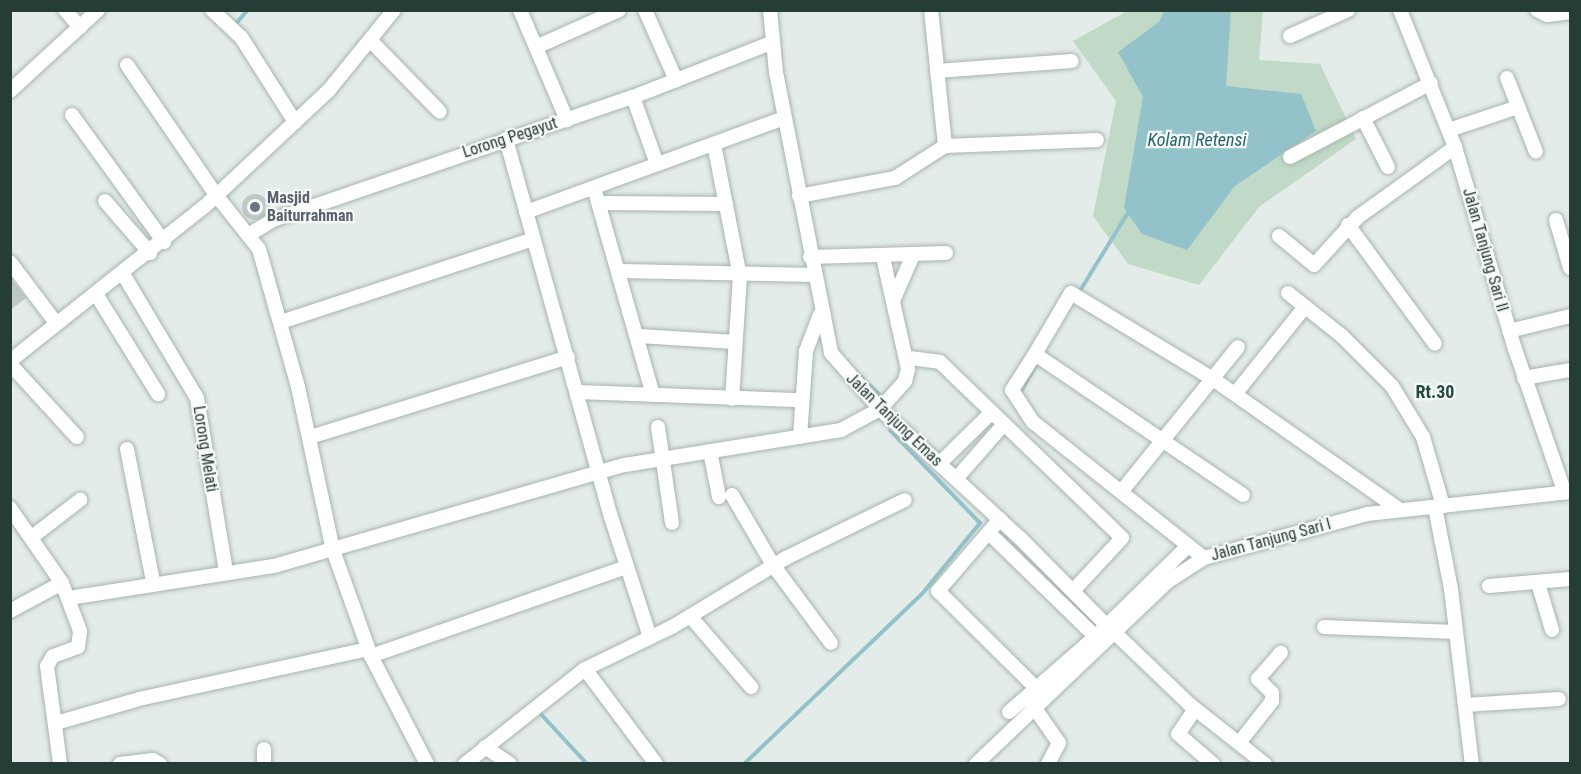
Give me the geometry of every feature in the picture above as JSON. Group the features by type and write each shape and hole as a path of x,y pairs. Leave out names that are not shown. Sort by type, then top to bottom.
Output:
{"street":[{"path":"65,10 80,27"},
{"path":"10,91 98,10"},
{"path":"212,10 230,24 296,122"},
{"path":"77,437 10,362 56,323 164,242 296,122 390,15 374,10"},
{"path":"520,10 567,120"},
{"path":"536,47 619,10"},
{"path":"645,10 676,80"},
{"path":"931,10 945,146"},
{"path":"1290,36 1348,10"},
{"name":"Jalan Tanjung Sari II","path":"1400,10 1455,147 1524,378 1568,493"},
{"path":"1537,10 1547,15 1570,12"},
{"name":"Jalan Tanjung Emas","path":"774,12 771,43 820,315 834,359 880,409 1000,519 1110,629 1195,709 1265,764"},
{"path":"370,40 440,112"},
{"name":"Lorong Pegayut","path":"250,234 273,220 633,97 771,43"},
{"path":"937,71 1072,61"},
{"path":"127,65 216,195 250,234 266,269 310,437 333,550 369,652 427,764"},
{"path":"1507,78 1536,152"},
{"path":"1290,157 1431,83"},
{"path":"633,97 657,164"},
{"path":"1449,130 1518,107"},
{"path":"72,115 164,242"},
{"path":"526,212 784,118"},
{"path":"1363,118 1388,167"},
{"path":"506,139 579,392 598,472 626,567 650,637"},
{"path":"798,196 895,178 945,146 1097,140"},
{"path":"714,144 740,276 732,399"},
{"path":"1279,236 1312,266 1348,225 1455,147"},
{"path":"594,188 621,271 653,395"},
{"path":"105,201 150,253"},
{"path":"600,203 726,204"},
{"path":"1556,220 1570,268"},
{"path":"1348,225 1434,344"},
{"path":"281,322 533,239"},
{"path":"810,256 883,257 946,253"},
{"path":"893,301 913,255"},
{"path":"69,598 153,582 274,566 598,472 660,458 841,430 880,409 905,381 909,358 883,257"},
{"path":"10,262 56,323"},
{"path":"621,271 740,276 813,275"},
{"name":"Lorong Melati","path":"123,274 197,398 226,572"},
{"path":"1288,293 1378,368 1407,407 1435,467 1472,764"},
{"path":"96,294 158,394"},
{"path":"1204,558 1040,430 1017,399 1013,388 1039,357 1070,294 1080,295 1213,379 1399,509"},
{"path":"1235,394 1305,307"},
{"path":"800,437 801,400 808,339 820,315"},
{"path":"1509,331 1570,316"},
{"path":"639,336 735,342"},
{"path":"1121,492 1238,346"},
{"path":"310,437 568,357"},
{"path":"1039,357 1162,442 1244,495"},
{"path":"909,358 940,362 1122,538 1073,591"},
{"path":"1524,378 1570,370"},
{"path":"579,392 801,400"},
{"path":"948,471 998,418"},
{"path":"948,471 998,418"},
{"path":"658,427 660,458 672,524"},
{"path":"127,448 153,582"},
{"path":"710,451 726,496 773,565 831,643"},
{"name":"Jalan Tanjung Sari I","path":"978,763 1110,629 1167,582 1204,558 1399,509 1568,493"},
{"path":"32,537 80,500"},
{"path":"465,764 585,669 690,616 773,565 905,500"},
{"path":"10,508 62,583 69,598 81,640 75,649 49,660 60,764"},
{"path":"1000,519 938,591 1036,688"},
{"path":"989,534 1099,640 1036,688 1009,712"},
{"path":"1110,629 1188,546"},
{"path":"56,723 140,699 369,652 626,567"},
{"path":"1489,586 1570,579"},
{"path":"10,611 62,583"},
{"path":"1538,583 1552,630"},
{"path":"690,616 751,687"},
{"path":"1324,627 1456,632"},
{"path":"1239,743 1272,701 1272,693 1258,679 1281,653"},
{"path":"585,669 656,764"},
{"path":"1465,705 1559,699"},
{"path":"1034,707 1059,743 1048,764"},
{"path":"1195,709 1178,734 1213,764"},
{"path":"485,747 510,764"},
{"path":"264,749 264,764"},
{"path":"120,764 153,760 160,764"}],"green space":[{"path":"1127,11 1263,11 1259,60 1320,64 1356,139 1259,207 1199,285 1128,264 1093,216 1116,101 1073,41"}],"water":[{"name":"Kolam Retensi","path":"1164,11 1231,11 1226,86 1301,94 1316,131 1235,186 1187,250 1142,234 1124,208 1143,97 1118,52 1159,22"}],"building":[{"name":"Masjid Baiturrahman","path":"255,194 264,198 268,207 264,216 255,220 246,216 242,207 246,198"},
{"path":"10,278 26,298 10,310"}],"waterway":[{"path":"233,27 248,10"},
{"path":"1078,294 1129,211"},
{"path":"1019,395 1039,360"},
{"path":"856,372 881,396"},
{"path":"744,764 922,594 980,523 890,430"},
{"path":"538,711 587,764"}],"place":[{"name":"Masjid Baiturrahman","path":"255,207"}],"district":[{"name":"Rt.30","path":"1435,392"}]}
